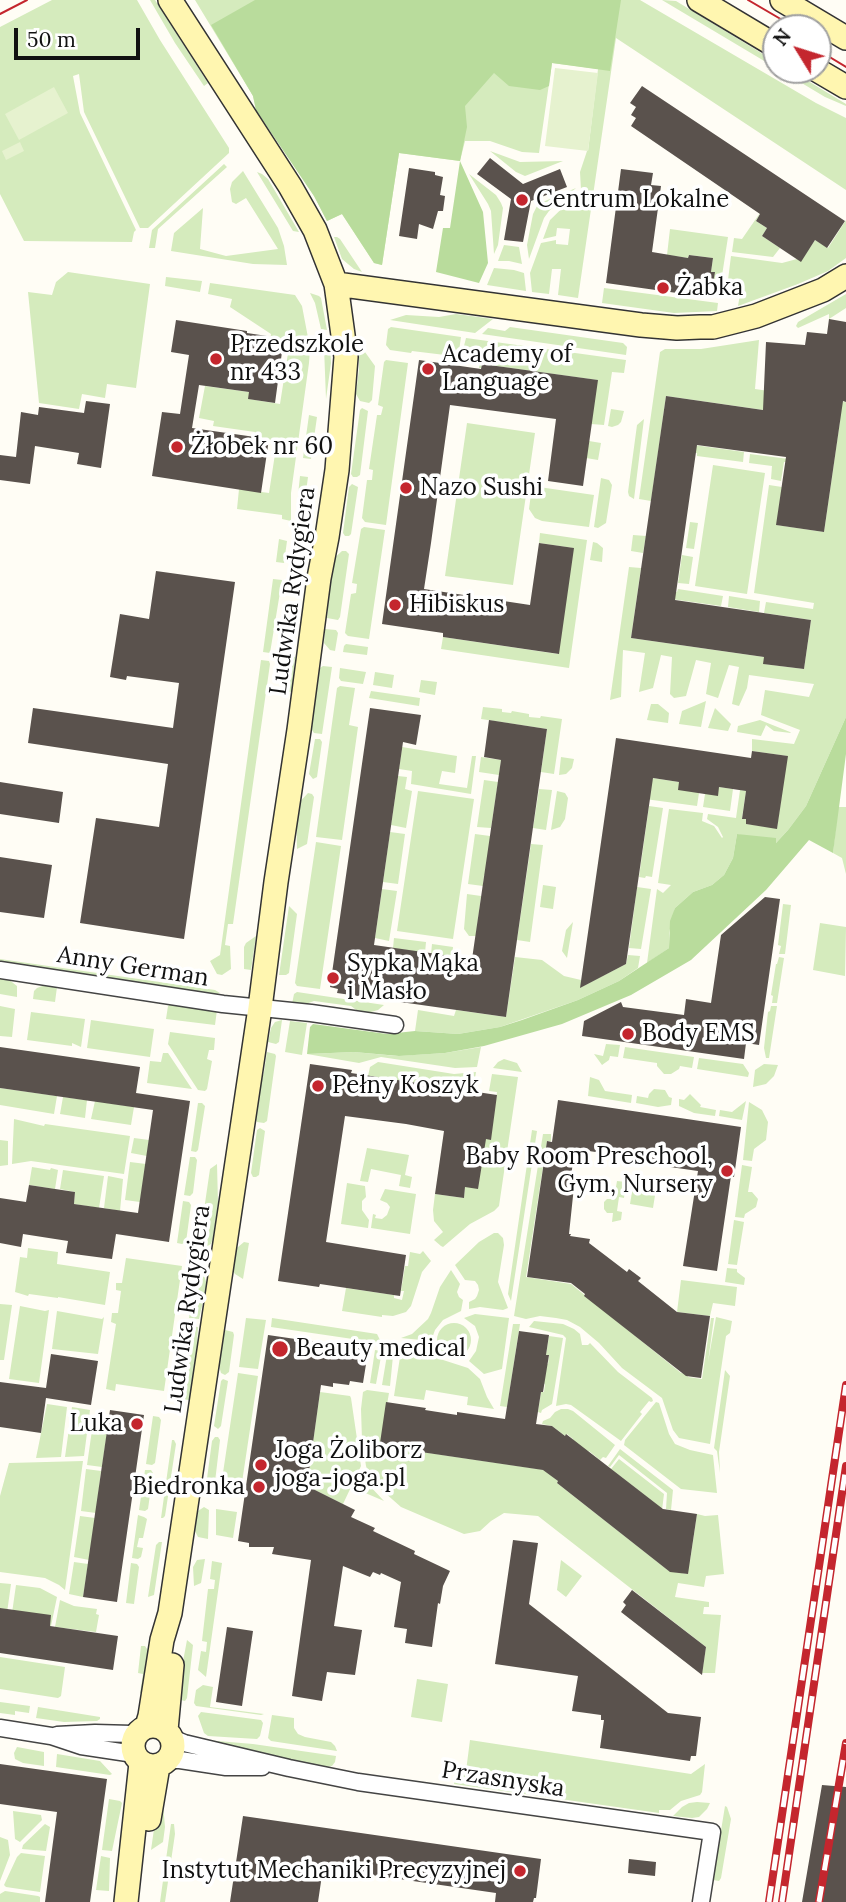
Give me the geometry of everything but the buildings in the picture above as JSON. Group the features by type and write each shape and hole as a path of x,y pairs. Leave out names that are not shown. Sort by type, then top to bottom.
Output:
{"street":[{"name":"Ludwika Rydygiera","path":"137,1902 153,1746 150,1716 162,1640 169,1617 260,1008 337,470 346,357 336,284 315,230 290,186 170,0"},
{"path":"699,0 762,38"},
{"path":"782,0 846,38"},
{"path":"336,284 677,328 713,327 756,316 823,290 846,276"},
{"name":"Anny German","path":"0,970 260,1008"},
{"path":"260,1008 395,1026"},
{"name":"Przasnyska","path":"0,1728 51,1736 81,1746 153,1746 180,1760 226,1767 289,1768 358,1782 712,1832 701,1902"},
{"name":"Ludwika Rydygiera","path":"126,1902 153,1746"}],"green space":[{"path":"52,0 137,0 229,148 229,153 148,228 140,228 84,112 79,74 73,76 80,113 136,230 132,242 24,241 0,194 0,27"},
{"path":"150,0 155,0 208,83 204,86 175,43"},
{"path":"195,0 640,0 762,71 762,84 784,84 846,118 846,190 616,38 578,298 558,295 561,269 552,269 549,294 532,292 530,273 541,243 556,240 556,244 568,245 570,229 557,228 556,236 543,239 550,220 581,190 580,172 588,151 598,69 552,63 539,153 522,152 490,141 465,141 460,161 399,153 382,265 374,263 342,214 327,221 314,196 256,110 253,96"},
{"path":"255,0 621,0 610,71 552,63 549,86 540,90 509,86 494,73 465,106 467,127 460,161 399,153 382,265 374,263 342,214 327,221 314,196 256,110 253,96 211,25"},
{"path":"662,0 676,1 762,53 762,60"},
{"path":"555,68 598,73 588,151 545,146"},
{"path":"803,84 813,84 846,106"},
{"path":"54,87 68,113 19,140 5,114"},
{"path":"20,142 24,151 6,160 2,151"},
{"path":"490,151 520,162 563,161 525,176"},
{"path":"460,161 483,212 488,263 479,283 436,272 443,228 450,228"},
{"path":"224,164 227,167 158,229 155,248 149,248 152,230"},
{"path":"243,171 278,228 287,265 253,264 171,251 174,233 203,208 200,249 226,256 278,249 246,198 236,204 232,202 232,182"},
{"path":"257,172 268,179 299,232 293,231"},
{"path":"469,174 496,195 503,208 498,245 494,254 491,211"},
{"path":"576,188 544,218 529,259 527,245 533,214 538,204"},
{"path":"762,210 756,221 767,228 762,236 780,248 773,257 732,252 734,238 742,239"},
{"path":"846,220 846,258 828,271 738,306 742,282 728,280 731,256 782,263 797,259 801,261 815,240 828,248"},
{"path":"670,229 728,237 719,295 713,294 717,280 714,279 714,272 711,272 713,258 667,255"},
{"path":"334,237 340,239 362,272 342,259"},
{"path":"504,245 519,247 522,264 498,261"},
{"path":"494,268 524,273 526,291 487,285"},
{"path":"68,272 150,284 136,388 107,384 105,398 82,394 79,409 39,403 28,292 52,295 56,282"},
{"path":"166,277 202,281 200,292 165,286"},
{"path":"210,283 295,295 302,306 310,348 291,493 291,521 282,519 282,515 237,509 239,489 269,493 277,441 254,437 255,432 213,426 214,421 199,418 205,386 249,392 249,399 280,404 288,353 269,350 271,334 230,307 232,299 208,294"},
{"path":"604,288 718,303 717,311 674,313 602,303"},
{"path":"310,293 321,298 327,330 321,329"},
{"path":"846,294 846,308 829,319 829,314 798,328 796,326 798,322"},
{"path":"456,314 493,319 475,333 390,320 406,315 439,317"},
{"path":"391,327 461,337 459,351 446,350 445,355 390,350 386,345 388,329"},
{"path":"510,327 623,343 627,347 626,355 482,334 488,328 505,331"},
{"path":"466,338 626,360 624,373 612,372 604,425 591,424 597,380 482,364 479,368 481,353 463,350"},
{"path":"759,340 755,389 846,402 846,717 806,806 788,830 775,844 737,834 733,858 724,875 712,885 693,892 675,908 669,933 669,948 647,963 657,889 663,893 671,885 658,883 669,809 703,813 702,821 714,826 722,838 718,827 707,819 708,814 736,818 740,790 746,791 742,818 746,819 746,824 777,828 787,756 752,751 752,739 794,744 800,730 761,715 765,690 809,697 814,684 749,675 739,706 732,704 739,667 729,665 718,698 706,694 711,663 696,660 686,696 674,698 670,694 672,657 661,655 653,688 639,692 645,653 623,650 621,697 610,700 629,567 641,568 631,638 764,657 764,664 804,669 811,620 764,613 766,602 813,609 814,603 754,593 769,485 782,487 777,525 824,532 840,421 666,396 651,501 639,499 660,352 665,349 701,349"},
{"path":"330,344 331,363 326,399 324,347"},
{"path":"359,345 375,366 372,400 369,403 360,401 356,394"},
{"path":"386,360 408,363 386,525 365,522 362,518 367,480 372,480 373,470 369,469 377,415 381,415 383,407 378,405"},
{"path":"362,408 368,411 360,475 353,477 351,474"},
{"path":"611,409 624,411 621,422 612,427 608,426"},
{"path":"309,415 317,417 311,459 303,458"},
{"path":"644,419 634,499 628,492 637,425"},
{"path":"467,423 535,433 513,585 445,576"},
{"path":"589,441 601,443 598,460 586,458"},
{"path":"694,445 744,452 743,462 697,456 697,453 693,453"},
{"path":"750,454 789,459 784,462 781,481 771,479 772,466 749,463"},
{"path":"713,465 765,473 747,594 695,586"},
{"path":"300,476 308,477 305,499 298,519 298,495"},
{"path":"601,478 609,480 612,485 606,523 598,528 594,527"},
{"path":"352,484 358,487 351,534 345,536 343,533 349,487"},
{"path":"532,486 594,495 589,527 535,518 529,509"},
{"path":"690,522 698,523 694,549 686,548"},
{"path":"364,527 385,530 369,639 348,636 345,633 351,594 356,593 357,584 352,583 361,529"},
{"path":"540,533 587,540 569,668 441,649 443,637 558,654 573,548 539,543"},
{"path":"633,535 646,536 643,553 631,551"},
{"path":"279,539 287,541 284,563 276,562"},
{"path":"593,542 603,548 602,562 590,560"},
{"path":"342,551 349,554 338,620 327,618 331,561"},
{"path":"682,555 693,557 689,584 678,583"},
{"path":"273,579 282,580 270,653 263,652"},
{"path":"678,589 723,596 721,606 671,599 673,591 677,592"},
{"path":"729,596 760,601 759,612 728,607"},
{"path":"325,629 336,630 338,633 335,651 330,650 324,643"},
{"path":"346,644 368,647 367,655 343,652"},
{"path":"290,656 295,657 292,692 282,691"},
{"path":"261,660 269,661 270,664 233,924 228,924 225,945 230,946 231,969 222,975 217,974 210,961 220,955"},
{"path":"323,666 332,667 322,734 314,733 308,724 317,670"},
{"path":"340,668 366,672 363,684 341,681"},
{"path":"375,672 394,675 392,688 373,685"},
{"path":"421,680 437,682 435,695 419,692"},
{"path":"337,688 355,688 349,725 358,727 342,840 316,837"},
{"path":"371,691 420,698 419,706 369,698"},
{"path":"706,701 701,727 679,724 682,711"},
{"path":"651,704 658,704 669,713 668,723 647,720"},
{"path":"483,707 529,714 529,717 562,719 554,774 541,772 547,729 481,719"},
{"path":"715,708 731,724 728,731 708,728"},
{"path":"846,717 846,754 833,853 809,840 766,890 691,960 631,995 562,1024 484,1046 445,1053 399,1056 354,1052 307,1054 310,1027 313,1024 387,1034 415,1031 458,1034 500,1027 522,1020 578,1000 619,981 669,948 670,921 675,908 693,892 712,885 724,875 733,858 737,834 776,838 776,843 788,830 806,806"},
{"path":"760,720 791,733 774,731 766,725 761,736 737,732 738,726"},
{"path":"315,739 322,742 317,777 313,779 309,774"},
{"path":"402,747 457,756 455,773 442,771 439,784 467,788 472,756 476,756 471,794 411,784 412,771 399,769"},
{"path":"481,757 501,760 499,775 479,772"},
{"path":"561,757 574,759 572,768 566,774 559,775"},
{"path":"398,776 407,777 405,789 412,791 406,828 391,825"},
{"path":"653,778 679,782 699,793 697,806 645,799"},
{"path":"484,780 498,782 491,828 477,827"},
{"path":"719,787 733,789 730,811 703,807 705,794"},
{"path":"539,789 552,790 546,830 533,828"},
{"path":"418,791 474,799 453,939 397,931"},
{"path":"557,791 565,793 568,798 565,819 560,827 551,830"},
{"path":"308,793 314,797 307,844 297,849 296,806"},
{"path":"649,806 663,808 652,877 645,878 639,877"},
{"path":"838,807 846,807 846,874 842,858 833,853"},
{"path":"390,832 405,834 398,884 383,882"},
{"path":"475,834 490,836 489,875 484,875 483,886 468,884"},
{"path":"316,842 341,846 320,989 297,986 295,983"},
{"path":"531,844 543,845 530,942 517,940"},
{"path":"543,885 556,887 553,909 540,907"},
{"path":"637,887 651,889 641,949 629,948"},
{"path":"382,889 397,891 389,941 375,938"},
{"path":"467,894 481,896 476,936 469,936 464,929"},
{"path":"783,904 791,905 785,954 779,954 781,946 778,945"},
{"path":"289,906 297,914 289,973 279,975"},
{"path":"573,922 567,958 562,951 566,930"},
{"path":"820,923 846,927 845,976 813,970"},
{"path":"256,936 251,970 244,969 244,947"},
{"path":"394,938 426,942 425,953 393,948"},
{"path":"432,944 453,947 452,957 431,954"},
{"path":"628,955 640,956 638,968 619,981 578,1000 500,1027 458,1034 415,1031 418,1010 454,1016 456,1010 506,1017 515,957 542,960 564,976 581,980 581,987 626,964"},
{"path":"779,957 784,958 777,1003 772,1003 771,995"},
{"path":"0,959 215,990 220,993 214,995 0,963"},
{"path":"0,978 8,979 17,986 17,997 0,994"},
{"path":"45,985 57,987 55,1002 33,999 34,991"},
{"path":"297,992 384,1005 364,1014 351,1006 314,1001 303,1005 292,1004"},
{"path":"171,1004 217,1010 215,1025 166,1019 168,1006"},
{"path":"0,1006 15,1009 12,1037 0,1036"},
{"path":"771,1006 777,1006 769,1058 766,1058 764,1048"},
{"path":"31,1012 85,1019 81,1047 72,1043 72,1046 27,1040"},
{"path":"91,1020 154,1029 150,1057 87,1048"},
{"path":"282,1020 279,1042 268,1042 271,1028 275,1022"},
{"path":"290,1021 307,1023 302,1055 285,1052"},
{"path":"170,1032 215,1038 214,1050 209,1050 207,1059 212,1061 205,1091 198,1090 168,1044"},
{"path":"606,1044 620,1045 618,1057 610,1056 602,1065 594,1054 603,1056"},
{"path":"481,1047 477,1067 455,1068 381,1057 359,1063 307,1054 354,1052 397,1056 445,1053"},
{"path":"625,1047 694,1057 692,1068 680,1066 671,1074 664,1074 657,1063 623,1058"},
{"path":"267,1052 276,1056 267,1121 264,1123 257,1122 252,1113"},
{"path":"163,1053 168,1053 192,1089 147,1083 150,1061 161,1062"},
{"path":"699,1058 743,1064 749,1073 748,1077 697,1069"},
{"path":"504,1059 517,1063 522,1072 493,1068"},
{"path":"378,1062 454,1074 476,1072 473,1091 368,1076 370,1067"},
{"path":"764,1064 778,1065 774,1076 766,1084 753,1087 755,1070"},
{"path":"492,1074 518,1077 499,1206 470,1224 443,1247 434,1240 443,1232 434,1221 435,1194 464,1198 491,1100 496,1100 497,1092 489,1091"},
{"path":"590,1077 599,1080 605,1091 632,1095 631,1103 588,1096"},
{"path":"0,1088 57,1096 54,1114 0,1105"},
{"path":"654,1089 665,1090 672,1098 671,1105 658,1107 636,1103 637,1096 648,1098"},
{"path":"690,1094 700,1107 716,1110 715,1116 694,1113 679,1106 679,1099 684,1100"},
{"path":"63,1097 87,1100 85,1118 60,1114"},
{"path":"95,1101 134,1107 131,1125 91,1119"},
{"path":"746,1101 742,1120 719,1116 720,1110 732,1112"},
{"path":"749,1102 762,1110 768,1122 766,1140 754,1149 752,1161 743,1160"},
{"path":"198,1103 205,1106 196,1152 191,1151"},
{"path":"14,1119 44,1126 45,1124 130,1136 124,1174 31,1161 12,1164"},
{"path":"260,1128 265,1131 259,1175 253,1177 251,1173 257,1130"},
{"path":"532,1130 537,1131 511,1301 508,1294"},
{"path":"543,1134 551,1134 551,1141 547,1141 526,1277 571,1284 681,1373 688,1374 688,1377 702,1379 711,1318 714,1318 708,1362 716,1317 732,1321 730,1333 726,1336 710,1444 679,1438 673,1430 662,1398 622,1368 580,1327 556,1318 540,1316 526,1319 514,1316"},
{"path":"134,1138 149,1140 147,1156 131,1153"},
{"path":"0,1140 8,1141 8,1165 0,1166"},
{"path":"367,1148 409,1155 405,1175 412,1177 410,1188 399,1186 401,1175 371,1169 368,1182 360,1181"},
{"path":"190,1157 197,1160 193,1193 190,1196 184,1195"},
{"path":"130,1162 146,1164 140,1202 125,1200"},
{"path":"217,1164 218,1203 213,1238 211,1244 198,1251 210,1169"},
{"path":"742,1165 752,1167 748,1192 752,1192 758,1199 756,1207 745,1214 744,1218 735,1217"},
{"path":"32,1167 58,1170 55,1189 29,1185"},
{"path":"63,1170 104,1176 99,1208 74,1204 75,1192 60,1189"},
{"path":"108,1176 123,1179 120,1211 104,1208"},
{"path":"617,1181 626,1182 624,1198 619,1197 617,1211 622,1212 621,1220 612,1222 613,1213 607,1213 604,1202 614,1199"},
{"path":"347,1183 365,1186 366,1197 362,1201 362,1210 369,1220 368,1228 341,1224"},
{"path":"633,1186 656,1189 653,1208 630,1204"},
{"path":"385,1189 416,1194 410,1234 371,1228 373,1214 376,1215 375,1218 382,1219 390,1207 380,1200"},
{"path":"183,1201 191,1205 186,1242 182,1244 177,1243"},
{"path":"734,1220 744,1222 737,1265 728,1264"},
{"path":"494,1233 503,1238 498,1282 508,1308 469,1309 469,1302 477,1296 478,1285 475,1281 465,1280 455,1265 479,1242"},
{"path":"244,1242 249,1243 243,1279 235,1274 230,1266 232,1252"},
{"path":"28,1248 58,1252 57,1264 110,1272 105,1305 58,1297 28,1296 15,1292 20,1257 27,1258"},
{"path":"423,1251 431,1261 422,1272 411,1306 406,1312 382,1317 342,1311 346,1288 394,1295 394,1298 402,1300 405,1266 408,1266 410,1252 420,1254"},
{"path":"126,1258 182,1266 164,1391 116,1384 115,1391 106,1389 116,1324 111,1322 112,1313 118,1313 121,1291 116,1290 116,1283 122,1283"},
{"path":"196,1268 207,1284 199,1319 189,1318 191,1306 196,1307 199,1285 194,1284"},
{"path":"727,1268 737,1269 745,1278 744,1285 725,1282"},
{"path":"451,1270 460,1284 457,1292 463,1300 461,1311 443,1320 431,1341 401,1338 412,1334 428,1319 440,1287"},
{"path":"681,1280 737,1287 735,1306 713,1303 710,1316 677,1312"},
{"path":"0,1304 12,1305 4,1360 0,1360"},
{"path":"20,1306 49,1310 39,1383 9,1379"},
{"path":"57,1311 102,1319 104,1317 98,1354 52,1349"},
{"path":"475,1314 509,1318 502,1369 484,1374 469,1361 476,1351 479,1337 475,1326 464,1318"},
{"path":"246,1318 266,1320 258,1369 239,1367"},
{"path":"272,1318 377,1334 380,1343 271,1327"},
{"path":"534,1321 563,1324 574,1329 580,1334 582,1345 590,1343 618,1372 652,1398 653,1401 649,1401 640,1412 642,1414 621,1441 571,1405 556,1406 566,1338 529,1327"},
{"path":"454,1323 466,1328 471,1340 466,1352 454,1357 442,1352 437,1340 442,1328"},
{"path":"513,1324 520,1324 507,1407 500,1406"},
{"path":"188,1326 198,1327 190,1400 178,1399"},
{"path":"225,1330 233,1332 234,1335 229,1372 225,1375 221,1373 218,1362"},
{"path":"549,1336 563,1338 552,1404 541,1413 538,1412 541,1392 544,1392 545,1384 542,1383 545,1364 548,1364 549,1356 546,1355"},
{"path":"402,1344 433,1348 440,1359 468,1368 480,1379 494,1409 467,1405 468,1397 426,1390 424,1400 394,1396"},
{"path":"375,1350 382,1351 376,1384 370,1383"},
{"path":"387,1355 393,1356 390,1386 382,1385"},
{"path":"725,1370 730,1376 719,1452 720,1473 717,1451 714,1448"},
{"path":"238,1373 258,1376 241,1489 221,1486"},
{"path":"223,1379 228,1381 221,1426 218,1429 214,1426"},
{"path":"367,1390 389,1393 380,1446 381,1443 414,1448 415,1451 545,1470 557,1483 669,1571 688,1574 687,1561 690,1561 697,1514 718,1515 724,1574 706,1576 704,1587 678,1583 675,1597 709,1602 709,1607 704,1607 703,1614 721,1615 715,1673 702,1673 706,1647 538,1516 504,1513 480,1531 464,1534 401,1507 376,1485 366,1466 361,1409 363,1392"},
{"path":"320,1392 351,1398 361,1466 343,1504 307,1486"},
{"path":"656,1402 659,1403 675,1444 713,1455 717,1493 681,1489 624,1445 625,1440"},
{"path":"47,1404 67,1407 61,1457 36,1458"},
{"path":"72,1407 90,1410 84,1456 65,1457"},
{"path":"561,1409 573,1411 615,1445 606,1458 600,1460 589,1451 587,1453 567,1434 565,1436 552,1426 542,1424"},
{"path":"153,1416 161,1420 155,1463 152,1465 146,1464"},
{"path":"93,1423 108,1425 102,1467 87,1465"},
{"path":"215,1437 220,1440 214,1490 208,1493 206,1486 212,1441"},
{"path":"172,1440 176,1444 165,1516 161,1518"},
{"path":"620,1449 673,1490 671,1510 666,1509 667,1493 619,1455 610,1467 608,1466"},
{"path":"619,1459 664,1494 662,1510 611,1469"},
{"path":"83,1461 65,1590 45,1578 0,1572 0,1496 9,1463"},
{"path":"86,1469 101,1471 96,1513 81,1511"},
{"path":"145,1470 151,1470 153,1473 148,1509 145,1511 139,1510"},
{"path":"363,1474 368,1484 384,1501 356,1489"},
{"path":"204,1507 209,1510 208,1539 198,1537 194,1529 195,1513"},
{"path":"216,1509 237,1512 233,1538 216,1535"},
{"path":"138,1515 147,1519 143,1538 139,1538 137,1547 143,1548 138,1559 132,1558"},
{"path":"80,1516 95,1518 89,1560 74,1557"},
{"path":"162,1542 154,1595 148,1597 156,1545"},
{"path":"205,1559 201,1583 194,1586 193,1567 197,1560"},
{"path":"561,1560 582,1576 566,1597 557,1590"},
{"path":"212,1561 222,1563 206,1677 198,1670 201,1651 206,1652 207,1642 202,1641 208,1589 214,1589 215,1580 210,1579"},
{"path":"74,1562 88,1564 83,1597 69,1594"},
{"path":"131,1563 139,1567 134,1604 126,1603"},
{"path":"0,1583 11,1584 6,1620 5,1609 0,1608"},
{"path":"16,1585 40,1588 57,1597 51,1626 11,1620"},
{"path":"60,1600 74,1606 97,1609 96,1614 99,1615 96,1632 55,1627"},
{"path":"187,1640 193,1645 185,1701 176,1699"},
{"path":"141,1646 145,1646 153,1658 147,1696 140,1693 143,1674 138,1673"},
{"path":"0,1657 65,1667 61,1696 58,1698 0,1689"},
{"path":"417,1679 448,1684 442,1722 411,1717"},
{"path":"203,1685 213,1687 210,1707 264,1714 196,1706 196,1690"},
{"path":"0,1702 30,1706 29,1713 0,1713"},
{"path":"38,1707 100,1719 64,1722 36,1718"},
{"path":"201,1712 261,1720 263,1723 260,1736 257,1739 208,1736 204,1733 198,1716"},
{"path":"272,1715 294,1718 294,1728 298,1734 331,1742 337,1751 271,1741 268,1738"},
{"path":"206,1740 336,1756 332,1766 326,1767 281,1760"},
{"path":"470,1740 691,1774 705,1764 702,1792 681,1801 670,1810 659,1810 659,1813 454,1784 466,1771"},
{"path":"17,1747 44,1752 44,1766 15,1759"},
{"path":"57,1754 100,1761 112,1774 56,1767"},
{"path":"109,1799 122,1803 112,1851 102,1850"},
{"path":"158,1801 163,1804 163,1842 151,1850"},
{"path":"697,1802 710,1803 699,1817 673,1816 682,1807"},
{"path":"725,1806 731,1819 719,1881 713,1880"},
{"path":"13,1811 41,1815 42,1820 20,1842 15,1839"},
{"path":"45,1824 50,1827 46,1851 22,1849 23,1845"},
{"path":"171,1824 174,1824 175,1834 165,1902 160,1902"},
{"path":"0,1837 8,1840 10,1855 0,1881"},
{"path":"21,1853 45,1856 40,1892 4,1885"},
{"path":"101,1856 110,1858 109,1891 96,1890"},
{"path":"5,1891 38,1896 40,1902 0,1902 0,1894"}],"tram line":[{"path":"0,14 27,0"},
{"path":"748,0 772,14"},
{"path":"832,58 846,67"}],"railway":[{"path":"769,1902 846,1385"},
{"path":"782,1902 846,1466"},
{"path":"819,1902 846,1743"}],"place":[{"name":"Centrum Lokalne","path":"522,200"},
{"name":"Żabka","path":"663,288"},
{"name":"Przedszkole nr 433","path":"216,359"},
{"name":"Academy of Language","path":"428,369"},
{"name":"Żłobek nr 60","path":"177,447"},
{"name":"Nazo Sushi","path":"406,488"},
{"name":"Hibiskus","path":"395,605"},
{"name":"Sypka Mąka i Masło","path":"333,978"},
{"name":"Body EMS","path":"628,1034"},
{"name":"Pełny Koszyk","path":"318,1086"},
{"name":"Baby Room Preschool, Gym, Nursery","path":"727,1171"},
{"name":"Beauty medical","path":"280,1349"},
{"name":"Luka","path":"137,1424"},
{"name":"Joga Żoliborz joga-joga.pl","path":"261,1465"},
{"name":"Biedronka","path":"259,1487"},
{"name":"Instytut Mechaniki Precyzyjnej","path":"520,1871"}]}
